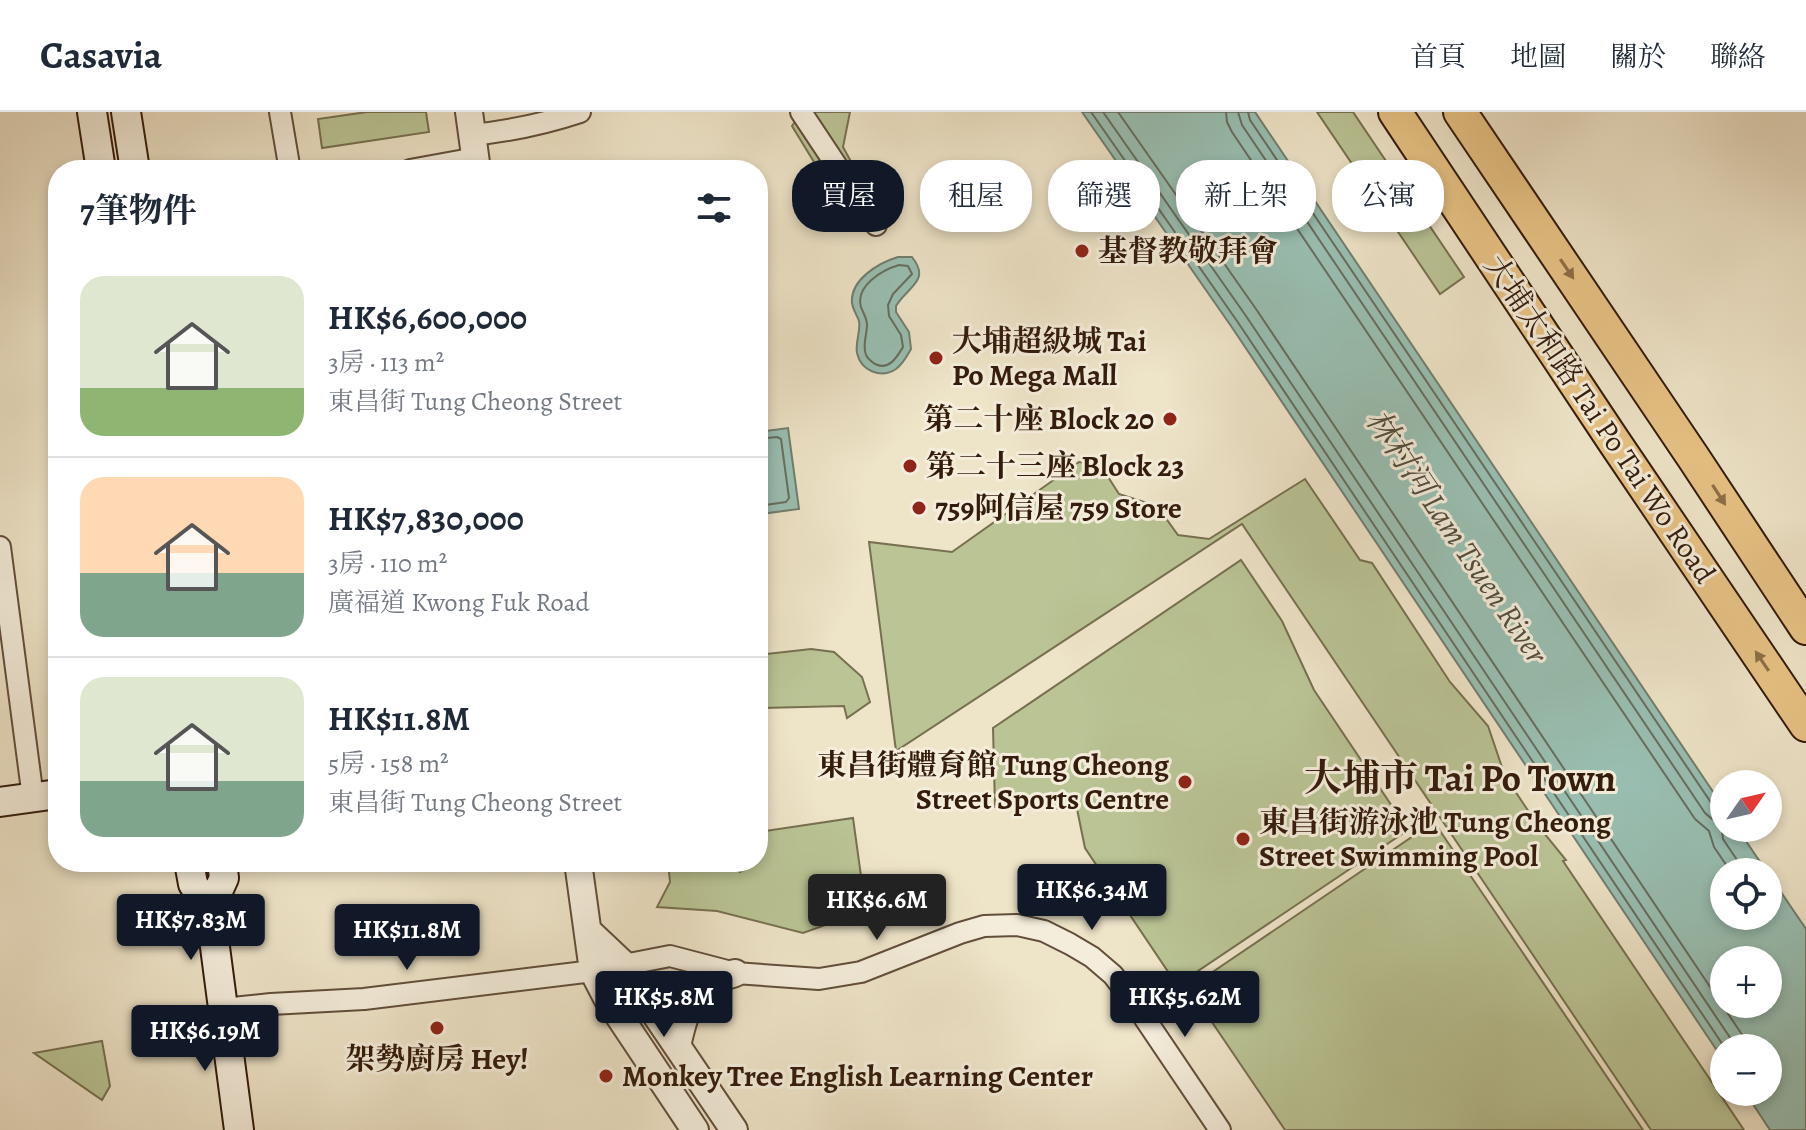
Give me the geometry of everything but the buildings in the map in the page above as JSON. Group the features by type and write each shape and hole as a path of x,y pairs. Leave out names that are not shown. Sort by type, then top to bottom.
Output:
{"main road":[{"path":"92,112 99,160"},
{"path":"126,112 133,160"},
{"name":"大埔太和路 Tai Po Tai Wo Road","path":"1395,112 1806,725"},
{"name":"大埔太和路 Tai Po Tai Wo Road","path":"1460,112 1806,628"},
{"path":"0,802 46,796"},
{"path":"191,872 193,884 210,909 239,1130"},
{"path":"210,909 224,878 223,872"}],"street":[{"path":"280,112 288,160"},
{"path":"435,160 510,131 549,123 580,112"},
{"path":"801,112 833,160"},
{"path":"0,547 20,701 46,796"},
{"path":"0,683 20,701"},
{"path":"579,872 593,971 607,998 695,1130"},
{"path":"223,1009 364,999 593,971 670,956 735,973 819,979 861,972 984,926 1017,925 1044,931 1092,957 1113,975 1220,1130"},
{"path":"588,931 623,964 734,1130"},
{"path":"677,1046 698,990 709,982 735,973"}],"green space":[{"path":"367,112 426,112 429,132 322,148 318,119"},
{"path":"802,112 850,112 843,147 850,160 813,160 792,126"},
{"path":"1317,112 1353,112 1385,160 1349,160"},
{"path":"1398,232 1434,232 1464,277 1440,294"},
{"path":"1079,462 1101,466 1119,494 1157,506 1178,535 1209,539 1305,479 1360,560 1372,563 1450,682 1488,726 1505,776 1539,827 1566,860 1563,861 1710,1079 1710,1106 1728,1106 1744,1130 1651,1130 1242,524 896,751 869,542 952,552"},
{"name":"東昌街體育館 Tung Cheong Street Sports Centre","path":"1241,560 1282,621 1314,690 1408,830 1177,985 1085,848 1077,809 995,807 993,728"},
{"path":"811,649 834,652 862,677 870,702 847,718 844,706 768,708 768,654"},
{"path":"853,818 861,876 847,878 860,895 834,922 803,933 717,911 657,907 670,882 669,872 768,872 768,831"},
{"path":"1434,822 1643,1130 1285,1130 1189,988"},
{"path":"102,1041 110,1086 102,1100 34,1053"}],"water":[{"name":"林村河 Lam Tsuen River","path":"1082,112 1255,112 1287,160 1176,160 1176,232 1316,232 1316,203 1332,226 1332,232 1336,232 1710,787 1710,842 1747,842 1757,858 1710,858 1710,930 1782,930 1782,894 1806,929 1806,1130 1770,1130 1754,1106 1782,1106 1782,1034 1710,1034 1710,1040 1160,224 1160,160 1115,160"},
{"path":"898,257 912,257 919,272 916,283 896,306 896,312 909,332 911,349 896,369 884,373 872,372 857,353 859,321 853,306 853,295 860,280 867,274 882,263"},
{"path":"788,428 799,509 768,513 768,431"}],"place":[{"name":"基督教敬拜會","path":"1082,251"},
{"name":"大埔超級城 Tai Po Mega Mall","path":"936,358"},
{"name":"第二十座 Block 20","path":"1170,419"},
{"name":"第二十三座 Block 23","path":"910,466"},
{"name":"759阿信屋 759 Store","path":"919,508"},
{"name":"東昌街體育館 Tung Cheong Street Sports Centre","path":"1185,782"},
{"name":"東昌街游泳池 Tung Cheong Street Swimming Pool","path":"1243,839"},
{"name":"架勢廚房 Hey!","path":"437,1028"},
{"name":"Monkey Tree English Learning Center","path":"606,1076"}],"district":[{"name":"大埔市 Tai Po Town","path":"1460,778"}]}
